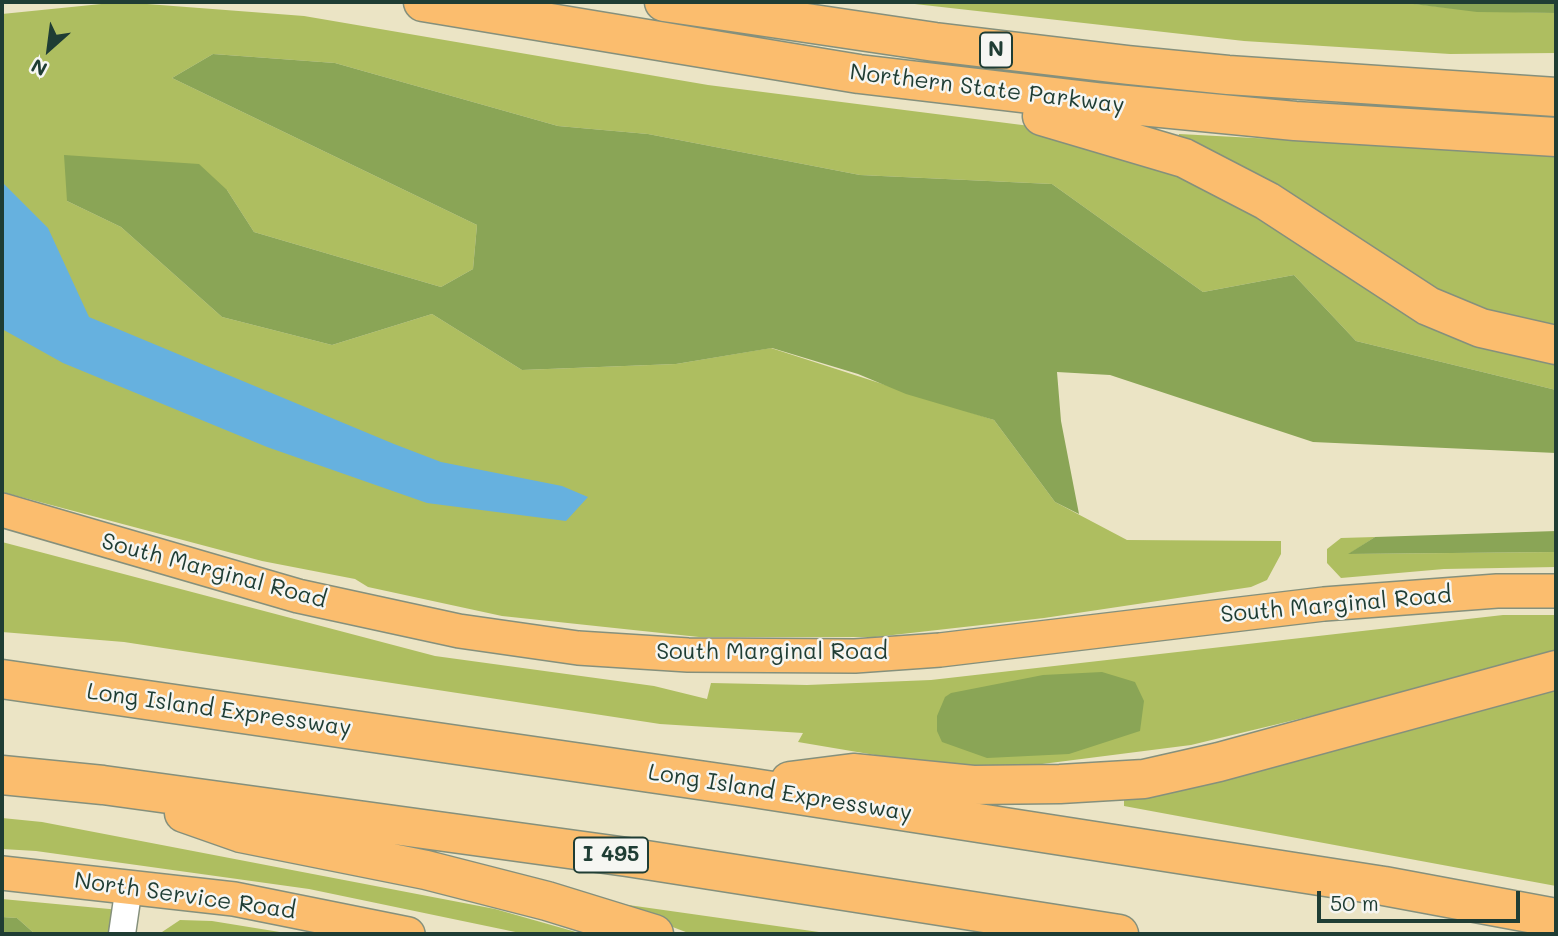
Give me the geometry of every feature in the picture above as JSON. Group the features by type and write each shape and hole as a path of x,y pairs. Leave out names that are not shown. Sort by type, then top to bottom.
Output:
{"highway":[{"name":"Northern State Parkway","path":"423,2 713,51 894,78 1097,102 1295,121 1556,137"},
{"name":"Northern State Parkway","path":"664,2 1032,54 1331,82 1556,97"},
{"path":"1331,82 1466,71 1556,70"},
{"path":"894,78 1091,129 1184,158 1267,201 1428,306 1481,328 1556,345"},
{"path":"747,787 853,773 973,785 1144,779 1219,762 1556,670"},
{"name":"Long Island Expressway","path":"2,678 747,787 1384,886 1556,918"},
{"name":"I 495","path":"2,775 103,785 627,857 1119,934"},
{"path":"103,785 240,833 426,870 547,901 654,934"}],"main road":[{"name":"South Marginal Road","path":"2,510 298,596 459,631 578,648 688,655 867,655 940,650 1324,604 1497,591 1556,592"},
{"name":"North Service Road","path":"2,873 234,899 408,934"}],"street":[{"path":"122,934 129,886"}],"green space":[{"path":"121,2 304,16 708,85 1077,132 1182,167 1556,354 1556,390 1356,341 1294,275 1203,292 1052,184 860,175 648,134 558,126 335,63 213,54 172,78 477,225 473,269 441,287 254,232 227,190 67,201 121,227 222,317 332,345 432,314 522,370 676,364 771,348 994,420 1055,502 1127,540 1281,541 1281,554 1267,580 1251,587 1044,618 875,637 699,637 502,616 368,587 355,579 262,561 2,492 2,14"},
{"path":"897,2 1397,2 1477,11 1556,13 1556,53 1450,54 1244,41"},
{"path":"1397,2 1556,2 1556,13 1477,12"},
{"path":"213,54 335,63 558,126 648,134 860,175 1052,184 1203,292 1294,275 1356,341 1556,390 1556,453 1313,442 1110,375 1057,372 1061,421 1079,514 1055,502 994,420 906,394 858,374 772,348 676,364 522,370 432,314 332,345 222,317 121,227 67,201 64,155 199,164 227,190 254,232 441,287 473,269 477,225 172,78"},
{"path":"1179,134 1556,154 1556,336 1475,316 1177,143"},
{"path":"1556,531 1556,552 1348,554 1375,537"},
{"path":"1375,537 1349,554 1556,552 1556,567 1444,569 1341,578 1327,563 1327,549 1341,538"},
{"path":"2,542 435,656 654,686 707,699 711,683 807,685 931,680 1503,615 1556,615 1556,657 1191,745 1003,769 881,756 798,742 803,733 660,724 124,642 2,632"},
{"path":"1102,672 1135,682 1144,701 1140,731 1069,754 987,758 942,742 937,731 937,716 945,697 951,693 1043,675"},
{"path":"1556,689 1556,886 1124,806 1124,799 1415,729"},
{"path":"2,818 42,822 495,909 583,934 525,934 309,889 36,851 2,849"},
{"path":"2,899 131,911 106,934 35,934 17,918 2,917"},
{"path":"607,902 833,934 691,934"},
{"path":"2,917 17,918 35,934 2,934"},
{"path":"180,920 212,921 292,934 159,934"}],"water":[{"path":"2,182 48,228 89,317 441,462 562,486 588,497 566,521 427,503 267,447 63,363 2,329"}]}
